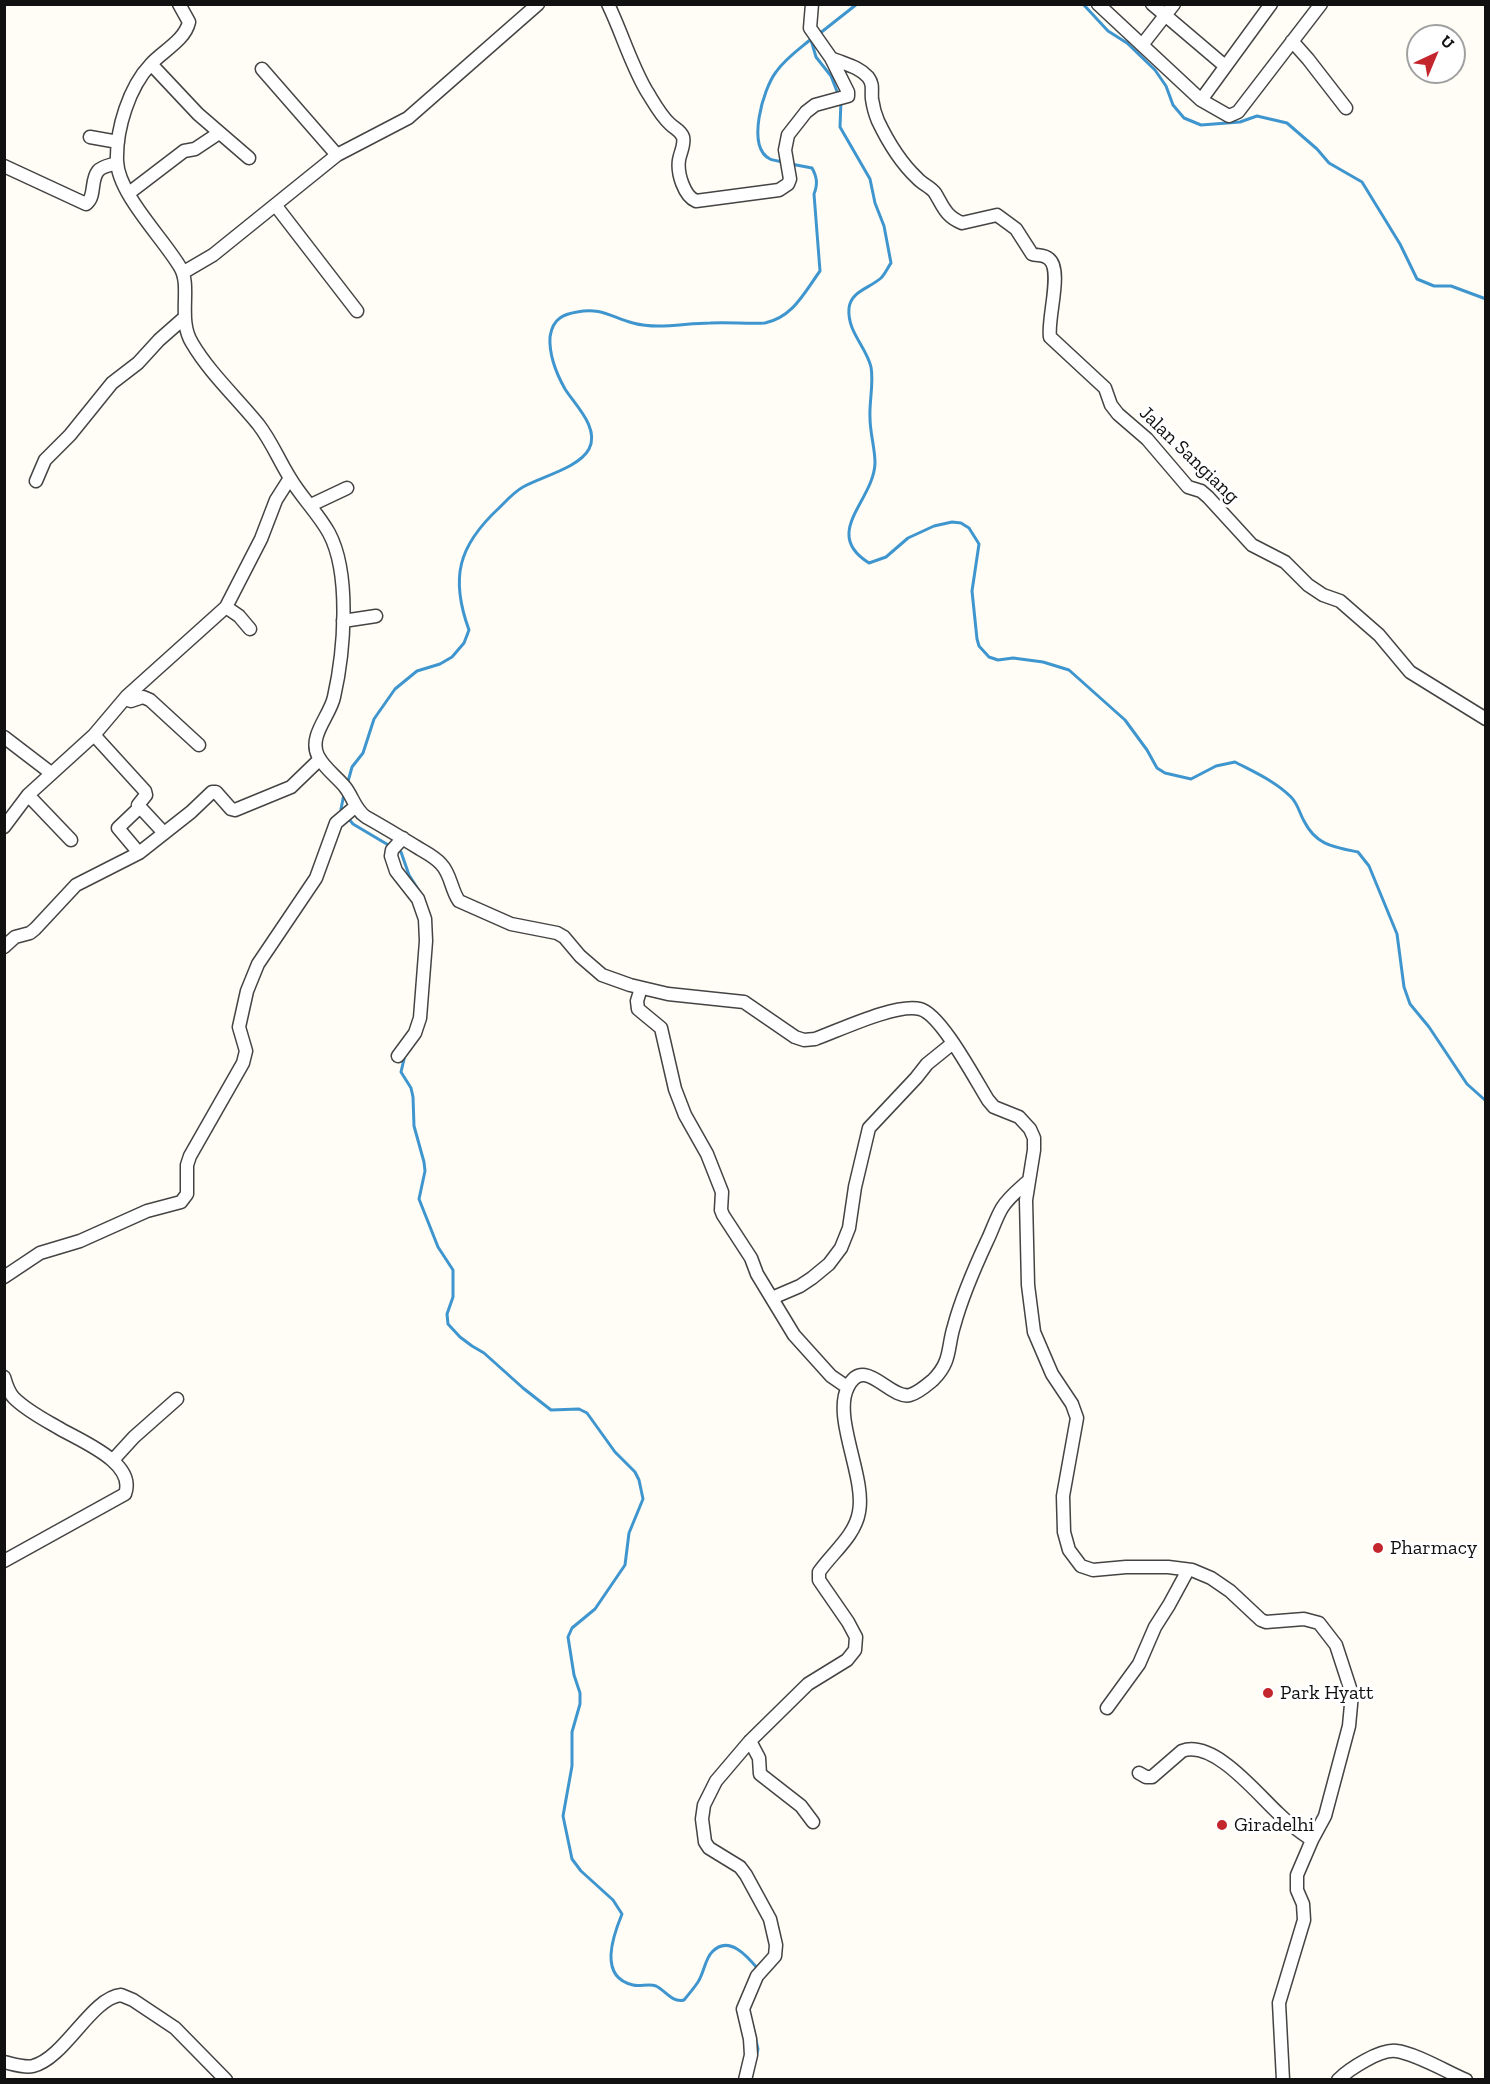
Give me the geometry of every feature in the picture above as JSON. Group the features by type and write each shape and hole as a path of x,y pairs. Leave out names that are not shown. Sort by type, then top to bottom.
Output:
{"street":[{"path":"195,4 181,8 189,22 188,28 151,64 135,87 128,103 118,142 119,174 129,193 183,272 184,318 190,340 200,356 260,427 276,450 290,478 329,533 335,549 339,562 343,621 333,700 317,734 316,753 343,784 353,809 366,816 398,844 442,864 459,901 511,924 557,933 564,937 580,956 602,975 668,994 744,1002 795,1037 804,1040 815,1039 898,1009 919,1008 932,1017 953,1043 988,1100 994,1107 1019,1117 1030,1129 1034,1138 1026,1200 1028,1285 1034,1332 1052,1374 1077,1418 1063,1496 1064,1532 1069,1550 1081,1566 1094,1570 1126,1567 1168,1567 1188,1570 1210,1578 1230,1591 1266,1622 1305,1619 1319,1623 1336,1645 1352,1694 1349,1726 1325,1816 1311,1840 1297,1875 1297,1890 1303,1904 1304,1920 1278,2003 1283,2079"},
{"path":"183,272 213,255 337,156 408,118 538,4"},
{"path":"608,4 624,37 629,57 645,88 669,124 681,134 684,142 678,163 688,197 696,201 768,192 785,187 790,179 786,150 788,135 806,112 815,105 843,98 848,92 831,58 810,28 812,4"},
{"path":"1098,4 1201,100 1229,116 1234,115 1321,4"},
{"path":"1152,4 1225,66"},
{"path":"1142,45 1174,4"},
{"path":"1201,100 1271,4"},
{"path":"1292,41 1346,108"},
{"name":"Jalan Sangiang","path":"831,58 858,69 868,77 872,85 872,102 877,118 889,143 918,180 936,193 939,203 947,213 962,223 997,215 1016,229 1032,254 1044,256 1053,263 1055,275 1049,316 1050,337 1105,388 1111,405 1118,414 1146,439 1188,487 1201,491 1208,497 1252,545 1286,562 1308,585 1323,595 1340,601 1379,635 1410,672 1485,720"},
{"path":"151,64 198,114 249,158"},
{"path":"262,69 337,156"},
{"path":"129,193 184,151 195,149 219,133"},
{"path":"90,137 118,142"},
{"path":"4,166 86,204 91,200 97,172 117,163"},
{"path":"276,206 357,311"},
{"path":"36,481 45,460 70,435 112,383 138,363 162,337 184,318"},
{"path":"4,827 28,795 94,735 125,699 226,608 261,539 276,500 290,478"},
{"path":"311,505 347,488"},
{"path":"226,608 250,628"},
{"path":"343,621 376,616"},
{"path":"125,699 131,701 143,697 150,700 199,745"},
{"path":"94,735 145,790 146,795 138,804 164,833"},
{"path":"4,737 51,773"},
{"path":"4,947 15,937 30,933 35,929 76,885 139,853 214,791 231,809 235,810 291,787 320,759"},
{"path":"28,795 71,840"},
{"path":"139,853 118,828 140,807"},
{"path":"4,1277 40,1253 80,1241 147,1211 177,1204 185,1198 189,1187 190,1156 243,1063 246,1051 239,1027 258,964 316,878 336,824 353,809"},
{"path":"398,844 391,856 396,871 418,900 425,919 426,941 420,1018 415,1034 398,1056"},
{"path":"641,988 638,1009 660,1028 684,1115 707,1154 722,1192 723,1215 751,1258 757,1274 794,1335 831,1376 847,1387"},
{"path":"772,1298 812,1278 836,1255 845,1241 849,1228 855,1186 869,1128 916,1078 922,1068 953,1043"},
{"path":"745,2079 751,2055 743,2009 757,1976 776,1956 776,1945 770,1919 740,1868 709,1848 705,1842 702,1819 704,1805 712,1787 722,1773 750,1741 808,1684 848,1660 855,1650 856,1637 819,1580 819,1572 854,1527 860,1512 859,1486 845,1420 847,1387 858,1376 867,1375 903,1395 910,1395 933,1380 947,1361 953,1329 966,1288 1002,1209 1027,1182"},
{"path":"4,1377 8,1396 100,1450 113,1460 126,1477 127,1484 125,1494 4,1561"},
{"path":"113,1460 134,1437 177,1399"},
{"path":"1107,1708 1139,1664 1155,1627 1188,1570"},
{"path":"750,1741 759,1758 760,1774 801,1806 813,1822"},
{"path":"1139,1773 1152,1777 1187,1749 1193,1748 1206,1753 1218,1758 1243,1778 1284,1820 1311,1840"},
{"path":"4,2062 25,2066 39,2063 72,2036 98,2008 111,1998 121,1995 133,2000 175,2028 226,2079"},
{"path":"1338,2079 1359,2064 1392,2051 1414,2057 1466,2079"}],"waterway":[{"path":"819,34 857,4"},
{"path":"1083,4 1108,31 1127,43 1155,70 1166,86 1173,105 1184,118 1201,125 1240,122 1257,116 1287,123 1317,149 1329,163 1362,182 1400,244 1417,279 1434,286 1451,286 1486,299"},
{"path":"784,162 770,159 763,153 759,143 759,117 766,91 776,72 810,40"},
{"path":"811,40 816,57 831,76 838,94"},
{"path":"841,100 840,127 870,179 875,203 884,226 891,263 881,278 853,298 849,308 851,324 871,367 870,424 875,463 872,477 850,528 850,540 855,552 869,563 886,557 908,538 934,526 952,522 961,523 969,528 979,544 972,591 977,639 979,646 989,657 998,660 1013,658 1043,662 1069,670 1125,720 1157,768 1165,773 1191,779 1216,766 1235,762 1285,791 1297,805 1309,829 1320,840 1326,844 1358,852 1369,866 1397,934 1404,987 1410,1004 1429,1027 1467,1084 1486,1101"},
{"path":"347,785 352,767 363,753 374,719 395,689 417,671 440,664 452,657 464,643 469,630 463,611 459,579 466,550 474,536 516,491 577,462 589,449 592,441 589,425 565,389 552,357 550,337 556,322 566,315 585,311 599,312 633,323 652,326 765,323 783,315 803,296 820,271 814,194 816,178 812,168 791,164"},
{"path":"344,794 341,809 344,813"},
{"path":"348,818 353,824 390,846"},
{"path":"395,849 401,852 409,875 423,897"},
{"path":"405,1055 401,1072 411,1088 414,1126 425,1171 419,1199 438,1247 453,1270 453,1297 447,1314 448,1324 460,1337 484,1353 551,1410 579,1409 587,1413 639,1480 643,1499 629,1533 625,1565 595,1609 572,1628 568,1637 574,1675 580,1693 580,1704 572,1732 572,1766 563,1816 572,1859 581,1871 613,1900 622,1914 612,1944 611,1955 615,1974 622,1981 633,1985 656,1986 676,2000 684,2000 695,1987 710,1955 718,1947 725,1945 738,1949 758,1969"},
{"path":"752,2023 758,2049 756,2057"}],"place":[{"name":"Pharmacy","path":"1378,1548"},
{"name":"Park Hyatt","path":"1268,1693"},
{"name":"Giradelhi","path":"1222,1825"}]}
